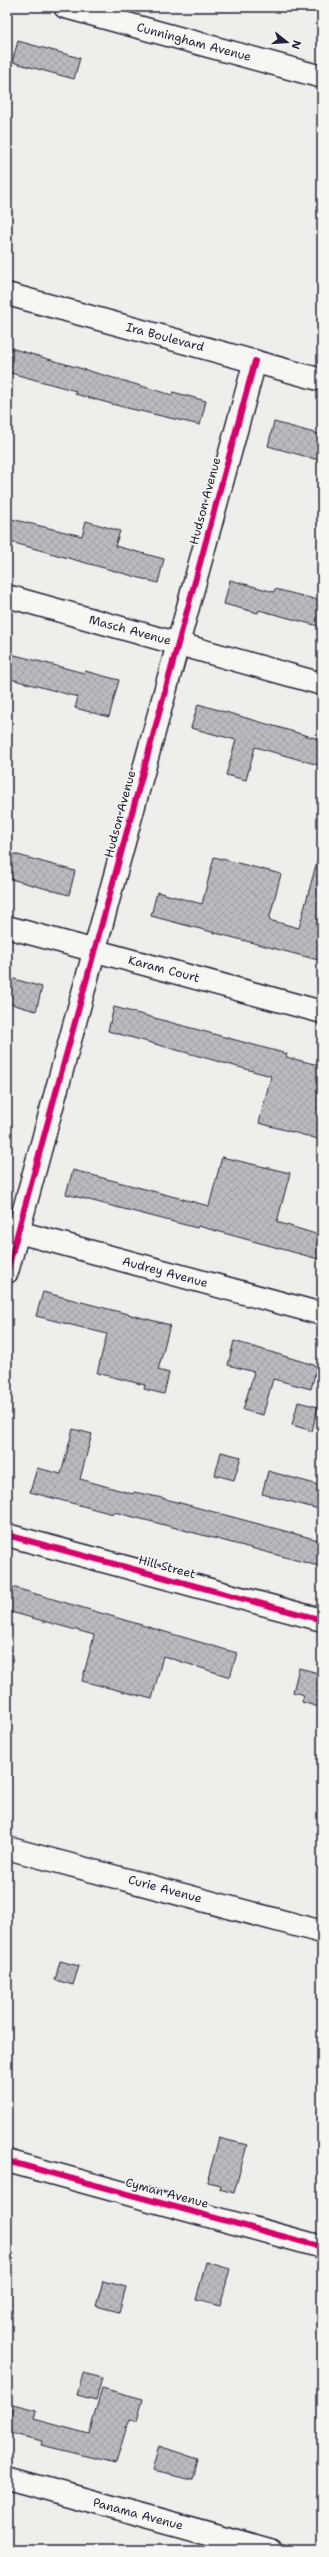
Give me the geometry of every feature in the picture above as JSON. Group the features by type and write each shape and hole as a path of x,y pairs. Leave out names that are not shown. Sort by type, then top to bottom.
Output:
{"street":[{"name":"Cunningham Avenue","path":"65,7 322,77"},
{"name":"Ira Boulevard","path":"7,294 322,380"},
{"name":"Hudson Avenue","path":"7,1272 12,1231 94,950 255,361"},
{"name":"Masch Avenue","path":"7,596 322,684"},
{"name":"Karam Court","path":"7,927 322,1012"},
{"name":"Audrey Avenue","path":"12,1231 322,1314"},
{"name":"Hill Street","path":"7,1535 322,1620"},
{"name":"Curie Avenue","path":"7,1848 322,1932"},
{"name":"Cyman Avenue","path":"7,2161 322,2247"},
{"name":"Panama Avenue","path":"7,2478 270,2550"}],"building":[{"path":"18,41 80,58 74,79 12,62"},
{"path":"7,347 172,395 173,392 206,401 200,425 75,394 76,391 7,372"},
{"path":"274,422 322,435 322,461 268,446"},
{"path":"7,518 82,536 86,521 120,531 115,546 164,559 158,583 7,541"},
{"path":"230,580 274,592 275,589 322,601 322,627 259,610 258,613 224,604"},
{"path":"7,653 84,673 85,671 119,680 109,717 75,708 78,697 7,678"},
{"path":"198,704 322,740 322,766 255,747 246,780 226,775 236,740 191,728"},
{"path":"7,852 75,871 69,895 7,878"},
{"path":"214,857 281,874 269,920 299,928 317,861 322,862 322,961 151,916 157,892 202,904"},
{"path":"7,977 42,987 36,1011 7,1003"},
{"path":"114,1007 287,1054 286,1057 322,1066 322,1140 259,1123 271,1076 108,1031"},
{"path":"222,1157 290,1173 277,1222 322,1236 322,1260 198,1226 197,1228 66,1194 73,1170 209,1206"},
{"path":"43,1292 170,1325 158,1370 169,1373 164,1394 144,1389 145,1385 97,1373 107,1334 36,1316"},
{"path":"234,1341 317,1366 311,1389 273,1379 263,1415 243,1410 254,1372 228,1365"},
{"path":"298,1402 318,1407 312,1431 292,1425"},
{"path":"73,1429 92,1434 80,1479 133,1494 134,1492 158,1497 322,1541 322,1567 161,1524 114,1512 113,1514 30,1492 37,1468 61,1474"},
{"path":"221,1452 241,1457 234,1480 215,1475"},
{"path":"268,1471 322,1486 322,1510 262,1494"},
{"path":"12,1587 237,1653 230,1677 163,1656 152,1699 82,1681 94,1635 7,1611"},
{"path":"299,1668 322,1674 322,1708 302,1702 304,1695 293,1692"},
{"path":"60,1961 79,1966 73,1985 55,1980"},
{"path":"219,2138 247,2145 234,2193 219,2189 220,2185 207,2182"},
{"path":"206,2262 230,2269 220,2306 196,2300"},
{"path":"103,2281 126,2287 119,2312 96,2306"},
{"path":"83,2373 102,2378 96,2400 77,2395"},
{"path":"102,2388 143,2399 137,2421 129,2419 116,2463 41,2445 42,2441 7,2432 13,2404 36,2410 34,2419 89,2434"},
{"path":"159,2446 198,2459 193,2480 152,2471"}],"cycle path":[{"path":"7,1272 255,361"},
{"path":"7,1535 322,1620"},
{"path":"7,2161 322,2247"}]}
